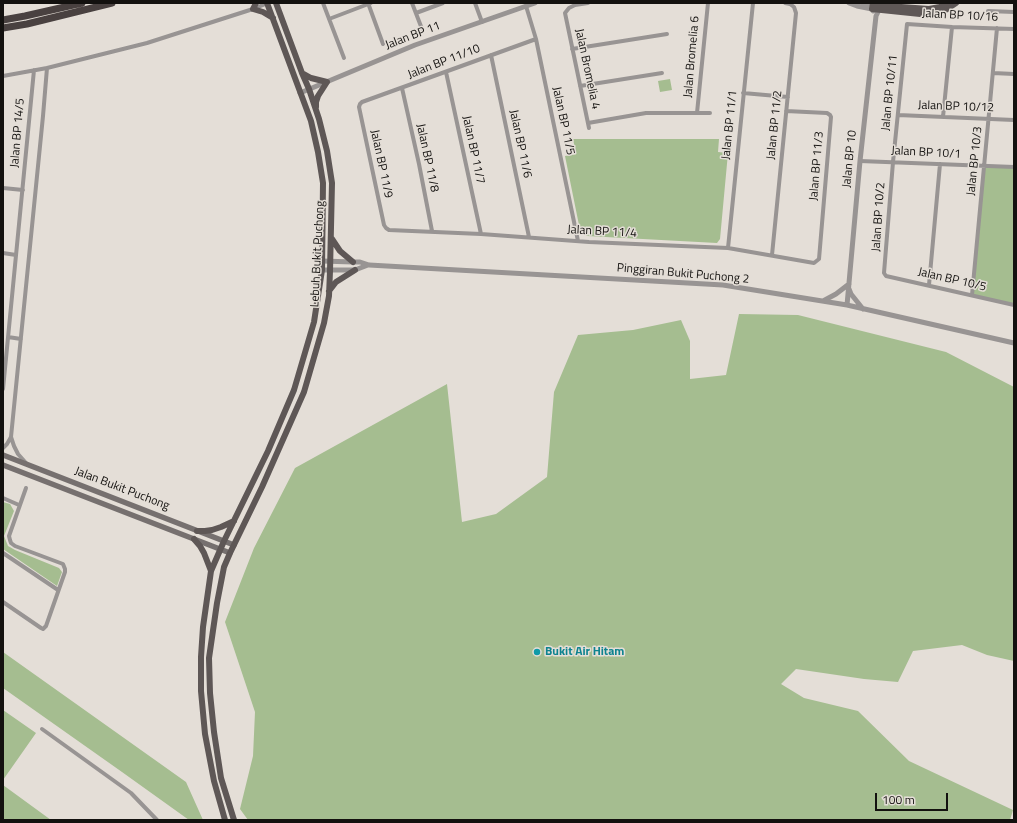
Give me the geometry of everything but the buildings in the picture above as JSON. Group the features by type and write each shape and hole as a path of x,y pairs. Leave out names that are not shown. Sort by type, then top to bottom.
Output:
{"highway":[{"path":"3,20 82,3"},
{"path":"3,28 27,24 112,3"}],"main road":[{"path":"256,3 252,9 263,12 274,18"},
{"name":"Lebuh Bukit Puchong","path":"220,550 268,451 294,390 314,322 322,270 323,183 318,152 311,121 274,18 267,3"},
{"name":"Lebuh Bukit Puchong","path":"230,554 262,487 304,392 324,323 330,270 332,239 332,183 327,151 309,89 276,3"},
{"path":"902,3 913,8"},
{"path":"876,7 929,10 940,7 946,3"},
{"path":"876,7 930,14 944,11 956,3"},
{"path":"302,73 311,78 327,82 318,96 315,109"},
{"path":"332,239 340,251 353,262"},
{"path":"328,292 336,282 355,270"},
{"name":"Jalan Bukit Puchong","path":"3,455 234,545"},
{"name":"Jalan Bukit Puchong","path":"3,465 230,554"},
{"path":"99,502 102,493"},
{"path":"197,531 212,530 234,521"},
{"path":"194,539 204,553 211,571"},
{"path":"220,550 211,571 203,627 201,690 205,734 214,781 226,820"},
{"path":"230,554 224,567 212,628 209,658 210,693 221,778 234,820"},
{"path":"201,657 209,658"}],"street":[{"path":"3,76 47,68 147,43 267,3"},
{"path":"323,3 344,58"},
{"path":"329,19 369,3 383,44"},
{"path":"412,3 422,29"},
{"path":"416,13 443,3"},
{"path":"474,3 482,22"},
{"name":"Jalan BP 11","path":"300,93 415,45 535,3"},
{"name":"Jalan Bromelia 4","path":"588,3 575,5 569,8 565,13 588,125 646,113 697,113"},
{"name":"Jalan Bromelia 6","path":"697,113 708,3"},
{"name":"Jalan BP 11/1","path":"728,248 753,3"},
{"name":"Jalan BP 11/2","path":"772,255 796,13 794,7 785,3"},
{"path":"849,3 857,6 876,7"},
{"path":"863,3 876,7"},
{"name":"Jalan BP 11/5","path":"526,6 536,39 578,241"},
{"name":"Jalan BP 10","path":"847,305 876,7"},
{"path":"988,11 1014,12"},
{"name":"Jalan BP 10/16","path":"906,26 909,24 1014,29"},
{"name":"Jalan BP 10/11","path":"893,162 906,26"},
{"path":"943,117 952,27"},
{"name":"Jalan BP 10/3","path":"972,296 998,28"},
{"path":"572,49 667,34"},
{"name":"Jalan BP 11/10","path":"360,104 536,39"},
{"name":"Jalan BP 11/6","path":"492,54 529,237"},
{"path":"27,464 18,454 12,437 47,68"},
{"name":"Jalan BP 14/5","path":"3,389 34,70"},
{"name":"Jalan BP 11/7","path":"446,72 481,234"},
{"path":"580,86 662,72"},
{"path":"993,73 1014,74"},
{"name":"Jalan BP 11/8","path":"402,88 432,231"},
{"path":"744,93 788,97"},
{"name":"Jalan BP 11/9","path":"360,104 360,114 384,225 386,228"},
{"name":"Jalan BP 11/3","path":"786,111 827,113 831,117 819,260 817,262"},
{"path":"697,113 710,113"},
{"name":"Jalan BP 10/12","path":"898,115 1014,120"},
{"name":"Jalan BP 10/1","path":"860,161 1014,167"},
{"name":"Jalan BP 10/2","path":"885,275 893,162"},
{"path":"929,285 940,164"},
{"path":"3,188 23,190"},
{"name":"Jalan BP 11/4","path":"386,228 389,230 432,231 578,241 728,248 814,263 817,262"},
{"path":"3,253 16,255"},
{"name":"Pinggiran Bukit Puchong 2","path":"322,261 360,262 368,265 722,285 847,305 1014,343"},
{"name":"Pinggiran Bukit Puchong 2","path":"322,270 355,270 368,265"},
{"name":"Jalan BP 10/5","path":"885,275 1014,305"},
{"path":"823,301 849,286 851,294 864,309"},
{"path":"8,337 21,339"},
{"path":"1007,342 1014,340"},
{"path":"3,448 8,444 12,437"},
{"path":"3,602 43,629 46,626 65,572 63,564 15,546 11,543 9,536 26,488"},
{"path":"3,498 20,505"},
{"path":"3,553 58,590"},
{"path":"42,729 131,793 157,820"}],"green space":[{"path":"670,79 672,90 660,92 658,81"},
{"path":"573,139 719,139 718,152 728,153 720,239 717,243 587,236 580,230 565,156 576,154"},
{"path":"985,166 1014,167 1014,305 972,295"},
{"path":"739,314 798,315 946,352 1014,387 1014,661 987,655 962,645 913,651 898,682 864,679 796,669 781,684 804,698 858,711 909,761 1013,810 1010,820 248,820 240,809 253,756 255,712 225,622 254,548 295,468 447,384 462,522 496,514 547,477 554,392 578,335 633,330 681,320 690,341 690,379 726,375"},
{"path":"3,502 10,504 14,511 4,536 8,546 59,568 62,572 57,586 3,549"},
{"path":"3,652 186,782 203,820 189,820 3,688"},
{"path":"3,710 36,733 3,780"},
{"path":"3,785 51,820 3,820"}],"place":[{"name":"Bukit Air Hitam","path":"537,652"}]}
